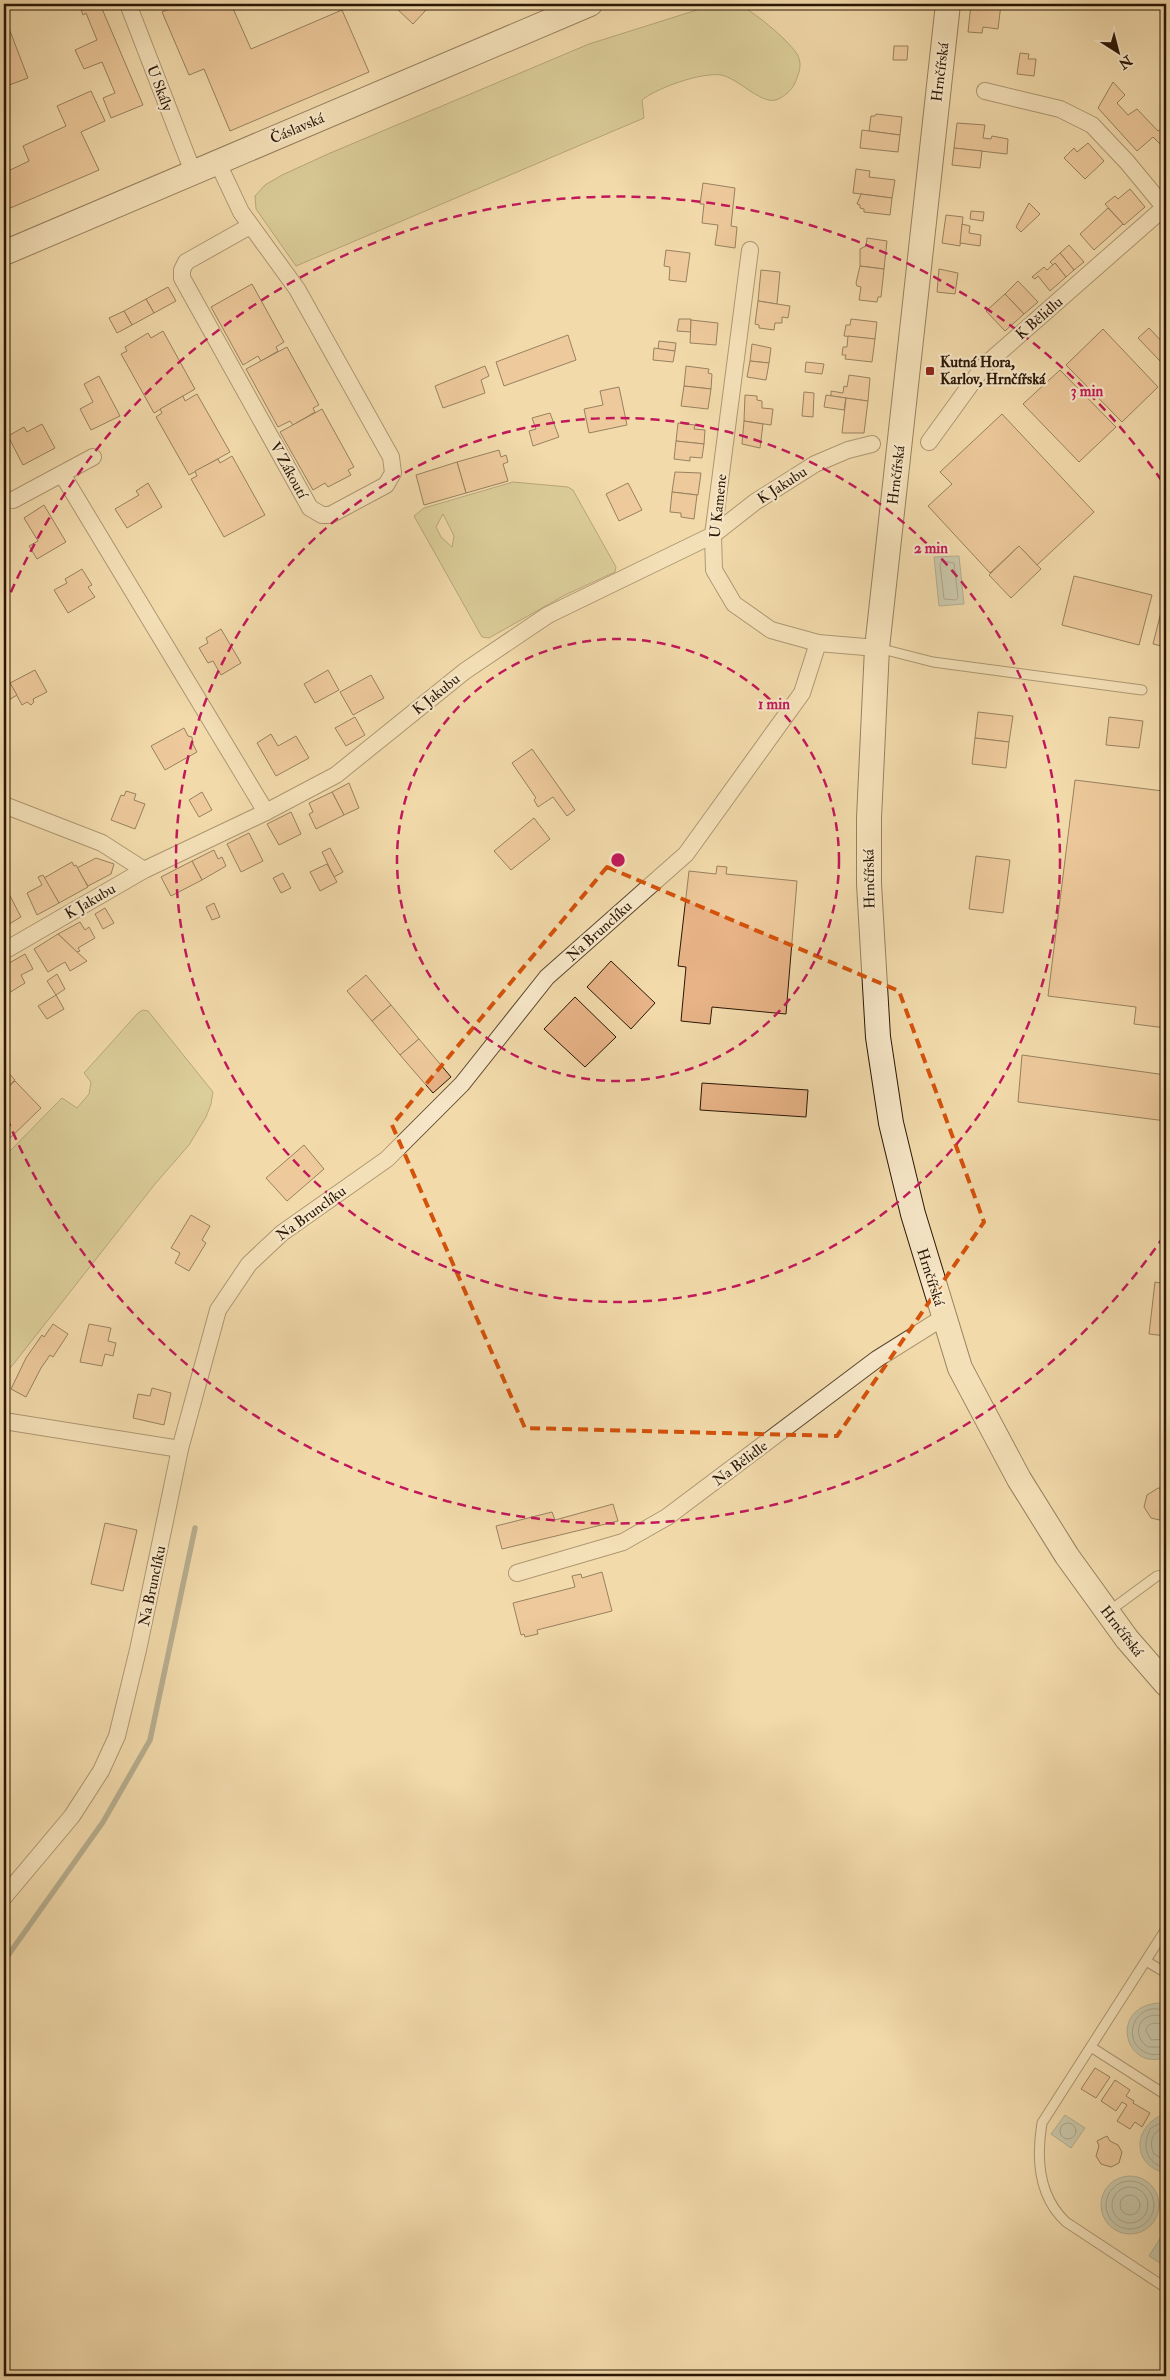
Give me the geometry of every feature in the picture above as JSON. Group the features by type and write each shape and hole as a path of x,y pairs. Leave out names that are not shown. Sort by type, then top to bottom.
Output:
{"main road":[{"name":"Čáslavská","path":"4,253 590,4"},
{"name":"Hrnčířská","path":"948,4 877,648 869,818 869,884 873,985 878,1037 891,1123 917,1230 960,1368 1019,1479 1067,1556 1106,1613 1166,1684"}],"street":[{"name":"U Skály","path":"128,4 193,172"},
{"name":"K Bělidlu","path":"929,442 984,366 1165,207 1092,125 1060,109 985,91"},
{"name":"V Zákoutí","path":"218,161 250,226 297,288 391,458 393,473 386,484 330,515 322,515 310,508 182,278 182,270 186,262 250,226"},
{"name":"U Kamene","path":"750,250 713,535 714,570 734,604 771,630 818,643 877,648"},
{"name":"K Jakubu","path":"4,951 144,870 266,812 336,775 466,671 548,615 713,535 755,502 816,464 848,450 872,444"},
{"path":"12,500 93,457"},
{"path":"62,474 266,812"},
{"name":"Na Brunclíku","path":"4,1897 72,1816 101,1771 117,1736 138,1650 180,1449 218,1310 249,1264 282,1233 387,1159 462,1084 547,977 686,854 802,693 818,643"},
{"path":"4,805 102,843 144,870"},
{"name":"Na Bělidle","path":"517,1573 623,1542 666,1517 877,1359 944,1317"},
{"path":"4,1421 180,1449"}],"lane":[{"path":"877,648 933,662 1142,690"},
{"path":"1106,1613 1157,1576 1166,1574"},
{"path":"1166,1930 1042,2123 1038,2147 1040,2171 1045,2192 1057,2214 1066,2222 1166,2288"},
{"path":"1146,1960 1166,1973"},
{"path":"1091,2047 1166,2095"}],"highlighted area":[{"path":"607,867 899,991 984,1222 837,1436 525,1428 392,1125"}],"shaded area":[{"path":"733,3 742,6 778,33 793,48 800,61 799,72 795,83 784,95 776,100 763,98 728,77 721,75 691,78 649,95 642,100 644,118 296,266 256,209 255,196 265,185 328,154 589,44 716,4"},
{"path":"513,482 568,487 573,490 616,567 615,572 565,595 489,638 482,637 414,516 424,508","holes":["443,514 454,536 452,547 441,537 436,527"]},
{"path":"143,1010 148,1011 213,1092 211,1104 206,1117 189,1145 155,1184 4,1376 4,1157 62,1098 77,1108 89,1094 91,1082 84,1073 138,1013"}],"water":[{"path":"959,556 964,604 939,606 934,557"},
{"path":"1158,2003 1166,2006 1166,2057 1152,2059 1141,2056 1132,2048 1128,2038 1128,2027 1132,2016 1142,2007"},
{"path":"1065,2115 1085,2128 1071,2148 1051,2134"},
{"path":"1162,2115 1166,2115 1166,2173 1155,2169 1147,2163 1142,2155 1140,2146 1141,2137 1145,2129 1152,2121"},
{"path":"1124,2176 1136,2176 1151,2184 1159,2199 1159,2211 1151,2226 1136,2234 1124,2234 1109,2226 1101,2211 1101,2199 1109,2184"},
{"path":"1166,2229 1166,2267 1149,2256"}],"building":[{"path":"93,4 94,6 100,4 143,105 111,118 103,98 115,93 102,62 84,69 75,50 97,40 86,13 83,15 80,6"},
{"path":"182,4 231,4 251,49 342,10 369,72 230,131 204,69 189,75 162,12"},
{"path":"398,4 424,4 422,5 426,10 413,24 395,7"},
{"path":"971,4 1001,4 998,29 983,27 982,33 968,32"},
{"path":"10,31 28,78 4,87 4,33"},
{"path":"894,46 908,46 907,60 893,60"},
{"path":"1020,53 1029,54 1028,59 1036,59 1034,76 1017,74"},
{"path":"1113,82 1125,95 1117,103 1128,115 1137,109 1158,131 1166,126 1166,150 1153,137 1137,151 1098,108"},
{"path":"91,91 105,121 81,132 99,170 8,209 4,199 4,173 29,161 23,146 66,126 57,106"},
{"path":"876,114 902,117 900,135 869,131 871,116"},
{"path":"957,123 985,125 983,138 991,139 992,136 1008,139 1007,154 954,148"},
{"path":"862,130 900,135 898,152 860,148"},
{"path":"1088,143 1104,161 1085,179 1064,158 1074,148 1077,152"},
{"path":"954,148 982,151 980,168 952,165"},
{"path":"856,169 870,171 869,177 895,180 892,198 853,193"},
{"path":"703,183 735,188 731,226 737,227 735,248 715,245 718,225 702,223 704,204 700,204"},
{"path":"1130,189 1145,207 1124,225 1105,204 1115,196 1118,199"},
{"path":"861,194 892,198 890,215 864,212 864,209 860,208 860,205 857,204"},
{"path":"1029,203 1040,214 1021,232 1016,227"},
{"path":"1108,208 1123,224 1094,250 1080,234"},
{"path":"971,211 984,212 983,221 970,219"},
{"path":"946,215 963,217 960,246 942,243"},
{"path":"962,224 970,226 969,233 981,235 980,246 960,243"},
{"path":"867,238 887,241 884,269 860,266 860,249 866,246"},
{"path":"1069,245 1084,262 1074,270 1060,253"},
{"path":"666,250 690,253 686,282 669,280 670,267 664,266"},
{"path":"1060,253 1074,270 1066,277 1055,263 1053,265 1050,262"},
{"path":"1055,263 1066,277 1050,291 1038,276 1035,279 1032,277 1044,267 1047,270"},
{"path":"860,266 884,269 881,297 878,297 877,302 859,300 861,287 857,286 856,283"},
{"path":"939,269 958,273 955,294 937,292"},
{"path":"761,270 780,272 777,304 758,301"},
{"path":"1018,281 1038,302 1024,314 1005,294"},
{"path":"252,284 284,342 276,347 278,351 261,361 258,356 243,365 211,307"},
{"path":"168,287 176,301 154,313 146,299"},
{"path":"1005,294 1024,314 1005,331 986,311"},
{"path":"146,299 154,313 132,325 124,311"},
{"path":"758,301 790,306 788,318 782,317 782,323 775,323 774,330 759,328 759,325 755,324"},
{"path":"124,311 132,325 117,333 109,318"},
{"path":"679,319 691,319 691,332 677,331"},
{"path":"851,319 877,322 875,339 844,336 846,325 850,325"},
{"path":"691,320 718,323 716,345 690,343"},
{"path":"1149,328 1166,346 1166,354 1160,361 1138,338"},
{"path":"1103,329 1158,387 1122,422 1066,365"},
{"path":"163,331 195,389 154,413 121,354 127,351 125,347 148,333 151,338"},
{"path":"568,335 576,360 504,386 496,362"},
{"path":"848,336 875,339 872,362 845,359 846,355 842,355 843,347 847,347"},
{"path":"659,341 676,343 675,351 658,349"},
{"path":"752,344 771,348 769,363 750,361"},
{"path":"287,347 319,405 313,408 315,412 293,425 290,421 278,427 246,369"},
{"path":"654,348 675,351 673,362 653,360"},
{"path":"750,361 769,363 766,380 747,377"},
{"path":"806,362 824,364 822,374 805,372"},
{"path":"485,366 489,376 481,380 485,393 443,408 435,386"},
{"path":"686,366 709,369 708,373 712,374 711,389 684,386"},
{"path":"1060,370 1116,427 1079,462 1023,404"},
{"path":"849,375 870,378 868,401 831,396 831,391 843,393 844,386 847,387"},
{"path":"99,376 120,416 91,430 80,409 93,402 84,384"},
{"path":"684,386 711,389 708,409 681,406"},
{"path":"619,387 627,425 589,433 584,409 603,405 600,391"},
{"path":"804,392 814,393 813,417 802,416"},
{"path":"197,394 230,452 189,475 156,417 162,413 160,409 183,396 185,401"},
{"path":"745,395 757,396 757,400 762,401 762,408 773,409 771,425 744,421"},
{"path":"826,395 846,398 844,410 824,407"},
{"path":"846,398 868,401 864,433 842,433"},
{"path":"322,409 354,467 348,470 351,475 328,487 325,483 313,490 280,432"},
{"path":"550,413 559,437 533,446 529,431 536,429 532,418"},
{"path":"1002,414 1094,512 1037,565 1019,546 990,573 928,506 952,484 940,472"},
{"path":"744,421 763,424 760,448 742,444"},
{"path":"678,423 695,425 694,429 705,430 704,444 676,441"},
{"path":"42,424 55,448 23,465 8,436 24,427 27,432"},
{"path":"676,441 704,444 702,458 690,457 690,461 674,459"},
{"path":"499,450 501,457 506,455 508,462 503,464 508,481 466,493 457,462"},
{"path":"232,456 265,515 224,537 191,479 197,476 195,471 218,459 220,463"},
{"path":"457,462 466,493 424,505 416,475"},
{"path":"675,472 701,473 698,495 672,492"},
{"path":"148,483 162,507 127,528 115,509 139,495 136,491"},
{"path":"628,483 642,510 619,521 606,494"},
{"path":"672,492 697,495 694,519 681,517 681,513 670,512"},
{"path":"44,505 66,542 37,559 29,546 38,541 24,518"},
{"path":"1019,546 1041,569 1011,598 989,575"},
{"path":"82,569 92,585 88,587 95,597 68,613 54,590 67,583 65,579"},
{"path":"1074,576 1152,595 1139,645 1062,625"},
{"path":"1166,592 1166,647 1153,644"},
{"path":"221,629 241,663 221,675 213,661 208,663 199,648 208,643 206,638"},
{"path":"35,670 47,692 33,699 34,702 31,705 27,702 22,705 10,683"},
{"path":"328,670 339,690 315,703 304,684"},
{"path":"371,675 384,698 353,715 340,692"},
{"path":"10,683 17,695 4,703 4,686"},
{"path":"978,712 1013,716 1009,742 975,738"},
{"path":"355,717 365,735 346,746 335,728"},
{"path":"1109,717 1143,721 1139,748 1106,745"},
{"path":"184,728 188,736 192,737 197,752 165,770 151,746"},
{"path":"271,734 278,746 296,736 309,758 276,776 257,743"},
{"path":"975,738 1009,742 1006,768 972,764"},
{"path":"532,749 575,810 567,816 553,797 538,807 534,800 536,798 512,763"},
{"path":"1166,764 1166,1028 1134,1024 1136,1007 1048,996 1075,780 1163,791"},
{"path":"349,783 359,808 344,815 332,792"},
{"path":"126,791 136,794 134,800 145,804 135,829 111,820 121,795 124,796"},
{"path":"202,792 212,810 199,817 189,800"},
{"path":"332,792 344,815 316,829 309,814 313,812 309,803"},
{"path":"291,812 301,834 279,845 267,824"},
{"path":"534,818 550,839 511,870 494,851"},
{"path":"249,833 263,861 241,872 227,844"},
{"path":"330,848 343,872 334,877 322,852"},
{"path":"214,850 218,859 222,857 226,866 202,880 192,861"},
{"path":"976,856 1010,860 1003,913 969,909"},
{"path":"96,858 114,864 111,874 88,886 77,868"},
{"path":"192,861 202,880 171,896 161,877"},
{"path":"72,862 74,866 76,865 88,887 59,903 44,878"},
{"path":"327,864 337,882 320,891 310,872"},
{"path":"717,866 727,867 726,874 797,881 786,1014 712,1007 710,1024 681,1021 686,967 678,966 689,871 716,874"},
{"path":"283,873 291,888 281,893 273,878"},
{"path":"43,875 59,903 37,915 27,893 42,885 38,877"},
{"path":"8,892 21,917 4,927 4,895"},
{"path":"214,903 220,917 212,920 206,907"},
{"path":"105,908 114,923 103,929 95,914"},
{"path":"80,922 85,930 89,927 95,938 78,948 80,951 77,952 58,934"},
{"path":"58,934 87,961 70,971 65,962 48,972 34,949"},
{"path":"25,954 33,969 21,975 25,983 4,996 4,966"},
{"path":"611,961 655,1003 631,1029 587,987"},
{"path":"57,974 65,989 56,995 47,981"},
{"path":"366,975 391,1005 372,1021 347,991"},
{"path":"56,995 64,1009 47,1019 38,1006"},
{"path":"575,997 616,1037 585,1067 544,1029"},
{"path":"391,1005 419,1039 400,1055 372,1021"},
{"path":"419,1039 451,1077 433,1093 400,1055"},
{"path":"1022,1055 1166,1075 1166,1121 1018,1102"},
{"path":"4,1068 15,1080 4,1090"},
{"path":"15,1081 41,1108 4,1144 4,1091"},
{"path":"702,1083 808,1090 806,1117 700,1110"},
{"path":"304,1145 324,1169 287,1201 266,1178"},
{"path":"191,1215 210,1226 202,1240 206,1243 189,1271 175,1263 180,1253 171,1248"},
{"path":"1155,1282 1166,1284 1166,1336 1149,1334"},
{"path":"53,1324 68,1334 53,1357 50,1355 41,1368 26,1397 11,1389 26,1358 42,1335 44,1337"},
{"path":"89,1324 111,1328 108,1341 116,1343 113,1356 105,1354 102,1366 80,1362"},
{"path":"1166,1334 1166,1370 1162,1369"},
{"path":"152,1388 171,1393 164,1425 133,1418 138,1394 150,1396"},
{"path":"1158,1488 1166,1489 1166,1524 1164,1521 1151,1518 1144,1507 1147,1495"},
{"path":"613,1504 618,1521 502,1549 496,1526 552,1512 555,1520"},
{"path":"105,1523 137,1530 123,1591 91,1584"},
{"path":"602,1572 612,1611 537,1630 538,1634 525,1637 524,1634 521,1635 513,1603 575,1587 572,1576 581,1574 582,1578"},
{"path":"1095,2068 1110,2077 1096,2098 1081,2089"},
{"path":"1115,2080 1130,2090 1126,2096 1134,2101 1133,2103 1150,2113 1142,2127 1135,2122 1130,2129 1117,2121 1127,2105 1122,2102 1116,2111 1101,2101"},
{"path":"1107,2136 1110,2141 1118,2145 1122,2152 1119,2163 1111,2167 1101,2164 1096,2156 1099,2146 1097,2141"}],"waterway":[{"path":"4,1961 103,1822 150,1740 195,1528"}],"place":[{"name":"Kutná Hora, Karlov, Hrnčířská","path":"930,371"}]}
